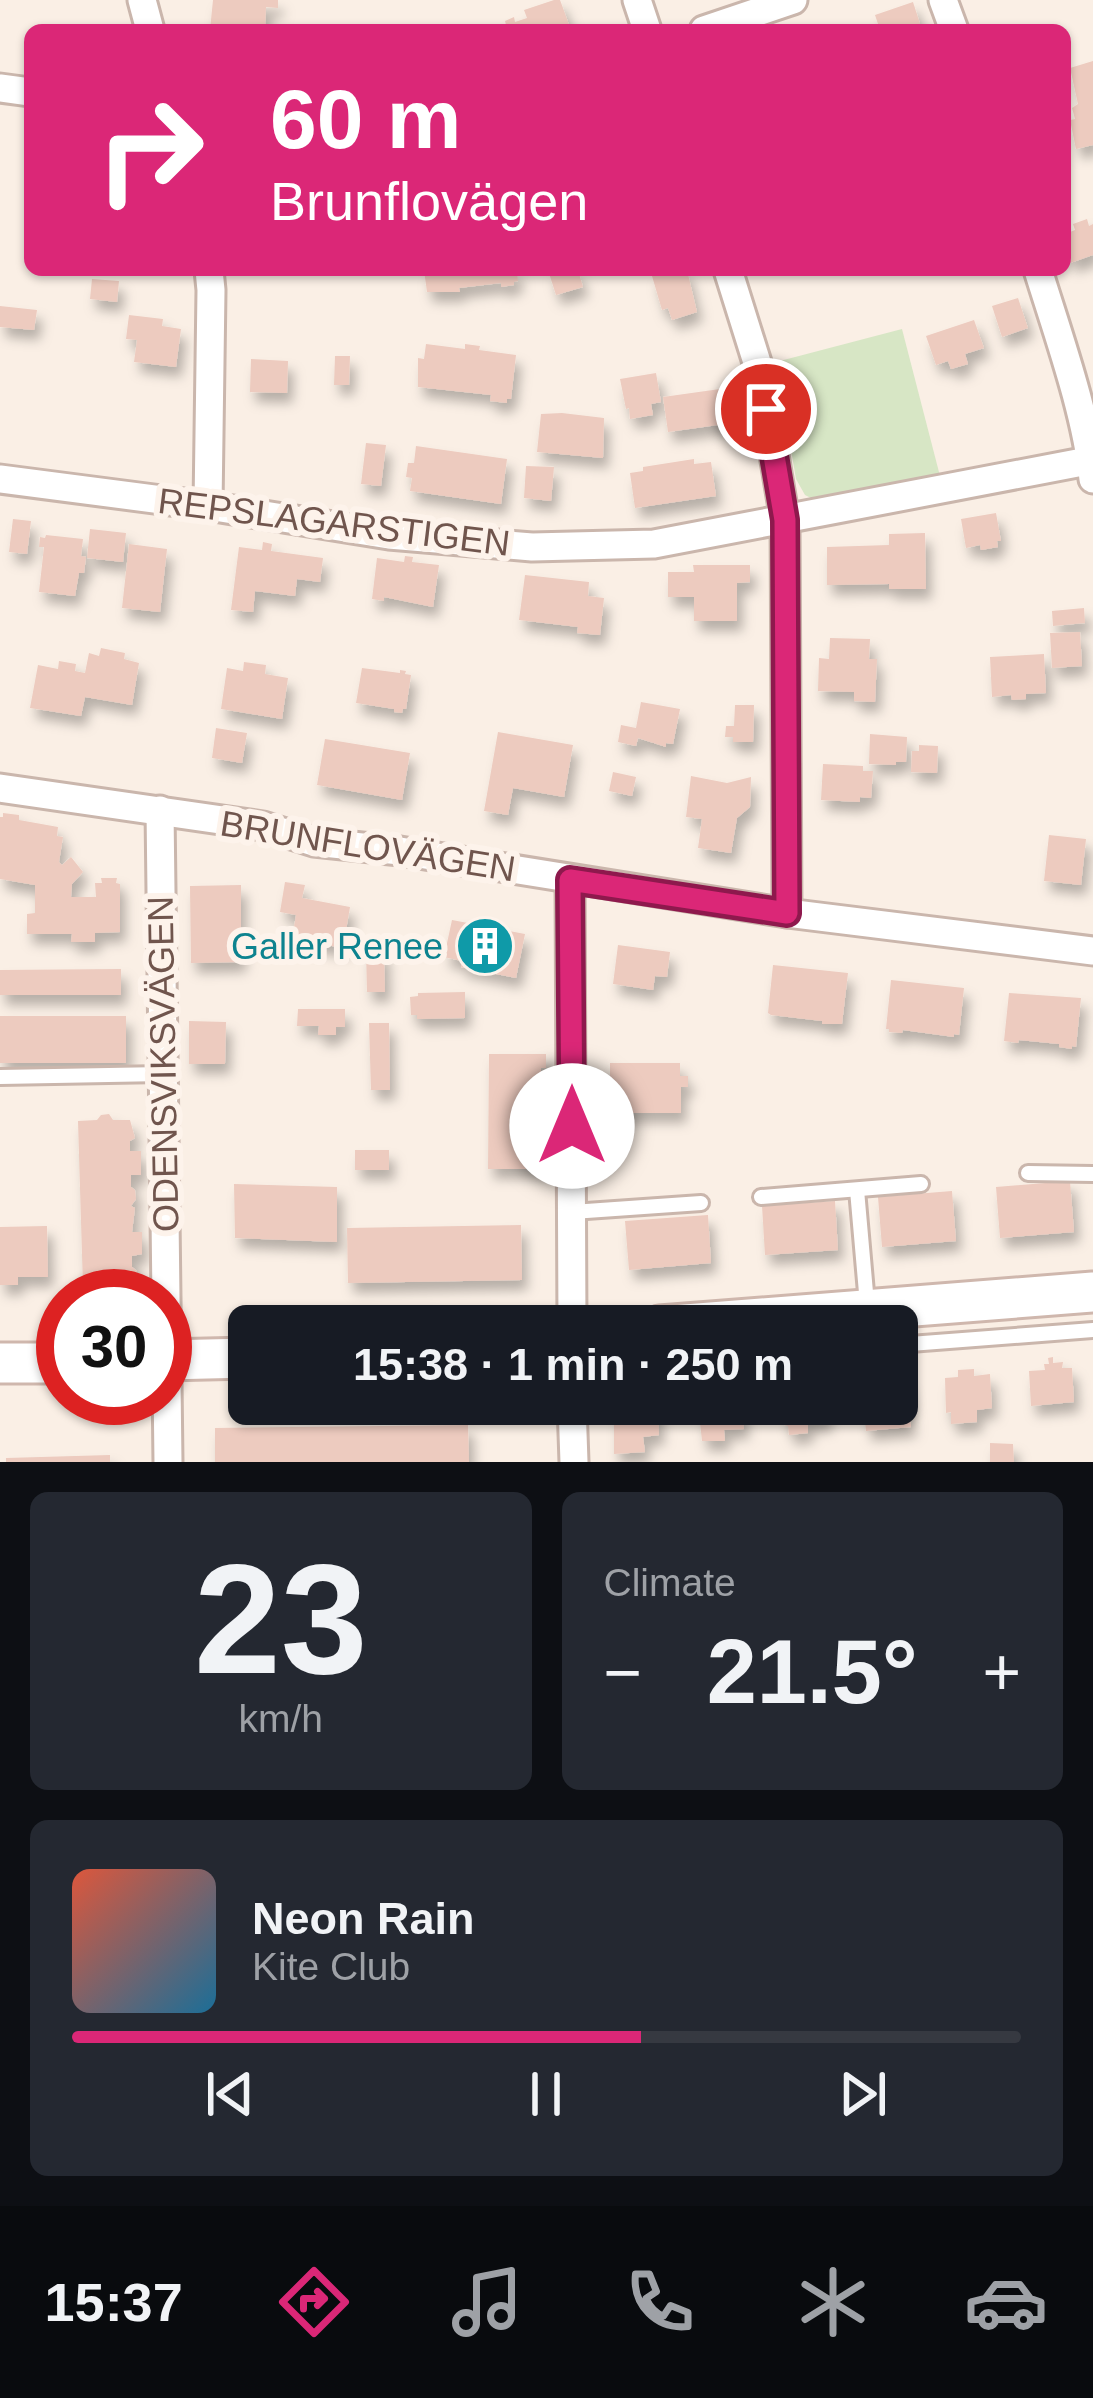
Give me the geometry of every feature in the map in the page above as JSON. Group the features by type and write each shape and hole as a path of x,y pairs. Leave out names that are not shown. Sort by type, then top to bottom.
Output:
{"main road":[{"path":"918,1305 1093,1292"},
{"path":"192,1359 228,1359"},
{"path":"0,1364 36,1363"}],"street":[{"path":"722,24 793,0"},
{"path":"208,506 210,276"},
{"path":"730,276 760,372 785,520 787,913"},
{"path":"1040,276 1092,467"},
{"name":"REPSLAGARSTIGEN","path":"0,479 389,535 532,547 654,544 1092,467"},
{"name":"BRUNFLOVÄGEN","path":"0,788 263,826 314,842 400,851 787,913 1093,951"},
{"name":"ODENSVIKSVÄGEN","path":"160,811 165,1269"},
{"path":"570,880 572,1305"},
{"name":"ODENSVIKSVÄGEN","path":"167,1425 168,1462"},
{"path":"573,1425 574,1462"}],"lane":[{"path":"0,1077 164,1074"},
{"path":"1028,1173 1093,1174"},
{"path":"761,1197 921,1184"},
{"path":"857,1190 868,1305"},
{"path":"572,1212 700,1203"},
{"path":"918,1343 1093,1330"}],"green space":[{"path":"902,329 940,476 819,502 805,495 796,479 776,362"}],"building":[{"path":"213,0 278,0 278,8 266,7 265,24 211,24"},
{"path":"560,0 569,24 506,24 514,17 515,22 527,18 524,10"},
{"path":"913,2 920,24 878,24 875,15"},
{"path":"1093,61 1093,145 1076,149 1071,120 1075,119 1072,108 1078,104 1071,68"},
{"path":"1087,219 1089,226 1093,224 1093,255 1071,263 1071,232 1075,230 1073,224"},
{"path":"425,276 518,276 514,285 427,292"},
{"path":"550,276 580,276 583,287 556,295"},
{"path":"652,276 688,276 697,312 672,320 668,308 662,310"},
{"path":"92,279 119,281 117,302 90,299"},
{"path":"1018,298 1028,328 1002,337 992,306"},
{"path":"0,306 37,310 34,330 0,327"},
{"path":"129,315 163,319 162,326 181,329 176,367 134,362 137,340 126,339"},
{"path":"974,320 984,348 965,354 968,364 951,369 948,361 936,365 926,336"},
{"path":"426,344 465,349 465,344 516,355 511,399 507,403 490,401 491,395 418,387 418,358 424,359"},
{"path":"335,356 350,356 349,385 334,385"},
{"path":"251,359 288,361 287,393 250,392"},
{"path":"656,373 661,402 651,404 653,415 630,419 620,379"},
{"path":"720,389 725,424 668,432 663,397"},
{"path":"541,414 604,418 603,458 537,452"},
{"path":"366,443 386,445 381,486 361,484"},
{"path":"416,446 507,459 501,504 410,491 412,478 406,477"},
{"path":"694,459 694,464 711,462 716,496 635,508 630,473"},
{"path":"526,466 554,467 551,501 524,498"},
{"path":"996,513 998,547 966,548 961,519"},
{"path":"13,519 31,521 27,554 9,552"},
{"path":"90,529 126,533 123,562 87,558"},
{"path":"925,533 926,589 827,585 827,547 889,545 889,534"},
{"path":"40,537 83,539 84,573 79,573 75,596 39,592 44,547 39,547"},
{"path":"263,542 272,544 271,551 323,558 320,582 297,579 295,596 255,591 253,612 231,610 239,547 262,550"},
{"path":"129,544 167,549 160,612 122,608"},
{"path":"405,556 413,557 412,562 439,565 433,607 372,599 377,558 404,562"},
{"path":"693,565 750,565 750,582 737,583 737,621 694,621 694,597 668,597 668,572 694,572"},
{"path":"525,575 589,582 588,596 604,598 600,635 577,633 578,627 519,620"},
{"path":"1084,608 1085,623 1053,626 1052,611"},
{"path":"1080,632 1082,666 1052,668 1050,633"},
{"path":"830,638 870,639 869,659 877,659 875,702 854,701 854,692 818,691 819,658 829,659"},
{"path":"101,648 125,653 124,659 139,663 132,705 85,697 81,716 30,708 38,665 58,669 59,661 76,664 75,671 85,673 89,653 99,656"},
{"path":"1044,654 1046,693 1026,694 1026,699 992,697 990,657"},
{"path":"244,662 266,665 265,674 288,678 282,719 221,709 227,668 243,671"},
{"path":"362,668 411,675 402,713 356,703"},
{"path":"641,702 680,709 673,744 666,743 666,747 638,738 636,746 618,742 621,725 636,728"},
{"path":"735,705 754,705 753,742 725,737 726,726 734,726"},
{"path":"216,728 247,733 242,763 212,758"},
{"path":"498,732 573,745 564,797 513,788 508,815 484,811"},
{"path":"870,734 907,737 906,762 869,764"},
{"path":"325,739 410,753 402,800 317,785"},
{"path":"919,745 938,746 937,773 911,772 912,751 919,751"},
{"path":"823,764 873,771 871,798 821,800"},
{"path":"613,772 636,777 632,796 609,791"},
{"path":"691,776 727,783 751,777 750,807 737,818 731,853 698,848 702,819 686,817"},
{"path":"3,813 58,827 57,836 63,837 59,862 62,865 71,857 83,872 72,884 71,897 96,897 95,883 117,878 120,932 95,933 95,942 71,942 72,934 27,934 27,914 35,913 35,885 0,879"},
{"path":"1049,835 1086,839 1081,885 1044,881"},
{"path":"285,882 305,885 302,898 350,907 343,948 292,939 296,915 280,912"},
{"path":"241,885 241,962 191,963 190,886"},
{"name":"Galler Renee","path":"452,920 525,934 516,978 461,967 462,961 444,957"},
{"path":"618,945 670,952 667,977 655,976 653,990 613,984"},
{"path":"366,950 384,950 385,992 367,992"},
{"path":"773,965 848,973 842,1024 768,1013"},
{"path":"121,969 121,995 0,995 0,970"},
{"path":"891,980 964,988 959,1035 889,1032"},
{"path":"465,992 465,1018 417,1019 411,1015 410,997 418,993"},
{"path":"1009,993 1081,998 1076,1047 1004,1041"},
{"path":"298,1009 345,1009 345,1027 336,1027 336,1035 318,1035 319,1026 297,1026"},
{"path":"0,1016 126,1016 126,1063 0,1063"},
{"path":"189,1021 226,1022 225,1064 189,1064"},
{"path":"369,1023 389,1023 390,1090 371,1090"},
{"path":"489,1054 546,1054 546,1068 541,1068 541,1091 547,1091 547,1108 542,1108 545,1126 540,1127 544,1169 488,1169"},
{"path":"610,1063 680,1063 680,1076 688,1076 688,1087 681,1087 681,1113 610,1113"},
{"path":"101,1115 130,1120 135,1138 130,1151 141,1151 141,1175 131,1175 136,1199 131,1206 135,1208 132,1232 142,1232 142,1254 132,1256 134,1269 82,1269 78,1121 97,1120"},
{"path":"355,1150 389,1150 389,1170 355,1170"},
{"path":"1070,1181 1074,1232 1000,1238 996,1187"},
{"path":"234,1184 337,1187 337,1242 235,1238"},
{"path":"952,1191 956,1241 882,1247 878,1197"},
{"path":"835,1201 838,1250 765,1255 762,1206"},
{"path":"708,1215 711,1263 629,1270 625,1221"},
{"path":"521,1225 522,1280 348,1283 347,1228"},
{"path":"47,1226 48,1269 36,1269 36,1277 18,1277 18,1285 0,1285 0,1227"},
{"path":"1053,1357 1053,1363 1072,1368 1074,1402 1031,1406 1029,1371 1045,1370 1044,1364"},
{"path":"974,1369 974,1376 990,1374 992,1408 977,1410 977,1422 951,1424 945,1378 958,1377 958,1370"},
{"path":"468,1425 469,1462 215,1462 215,1428"},
{"path":"614,1425 659,1425 659,1435 643,1437 645,1452 614,1454"},
{"path":"700,1425 744,1425 744,1429 724,1430 725,1441 702,1441"},
{"path":"784,1425 808,1425 808,1433 789,1435"},
{"path":"865,1425 911,1425 911,1427 866,1431"},
{"path":"990,1443 1013,1444 1014,1462 990,1462"},
{"path":"110,1455 110,1462 6,1462 6,1458"}],"place":[{"name":"Galler Renee","path":"485,946"}],"route":[{"path":"572,1126 570,880 787,913 785,520 766,409"}]}
